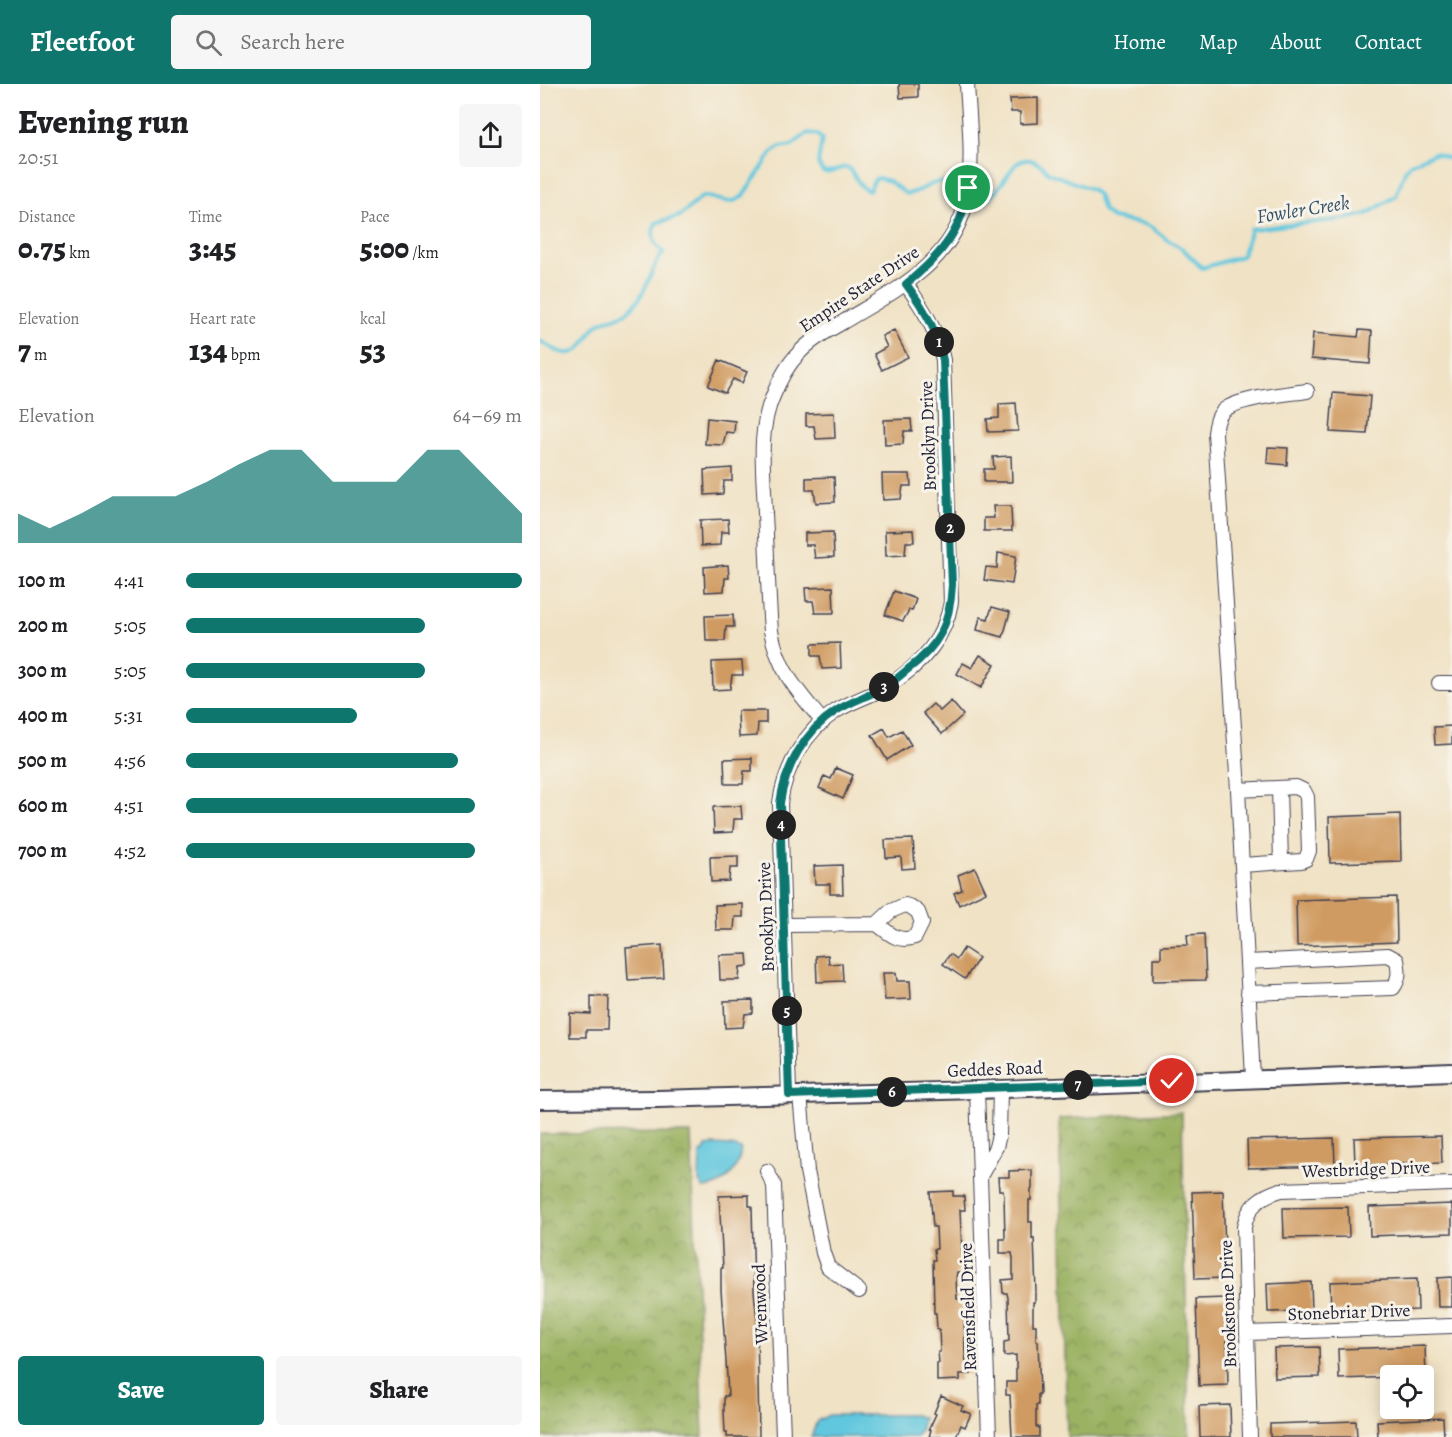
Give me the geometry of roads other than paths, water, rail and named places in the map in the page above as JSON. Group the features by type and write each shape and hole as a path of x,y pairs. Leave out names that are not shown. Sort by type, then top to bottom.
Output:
{"main road":[{"name":"Geddes Road","path":"540,1100 977,1090 1452,1071"}],"street":[{"name":"Empire State Drive","path":"823,722 785,672 777,657 771,631 763,448 766,413 779,381 798,354 814,339 906,284 931,264 943,250 964,209 969,175 967,84"},
{"name":"Brooklyn Drive","path":"859,1291 828,1267 807,1171 795,1095 780,803 782,785 795,755 823,722 856,700 886,687 918,662 940,637 949,617 952,585 943,360 929,317 906,284"},
{"path":"1253,1078 1238,790 1215,433 1217,421 1222,412 1233,404 1307,391"},
{"path":"1238,790 1296,787 1304,791 1307,797 1309,851 1306,859 1242,865"},
{"path":"1279,788 1281,862"},
{"path":"785,925 877,924"},
{"path":"1247,962 1388,955 1397,960 1399,970 1398,982 1393,988 1248,993"},
{"name":"Ravensfield Drive","path":"981,1175 996,1147 999,1135 1000,1089"},
{"name":"Ravensfield Drive","path":"977,1090 989,1437"},
{"name":"Wrenwood","path":"766,1171 774,1185 783,1437"},
{"name":"Westbridge Drive","path":"1281,1190 1452,1184"},
{"name":"Brookstone Drive","path":"1250,1437 1245,1220 1256,1202 1265,1195 1281,1190"},
{"name":"Stonebriar Drive","path":"1247,1333 1452,1326"}],"water":[{"path":"706,1146 741,1149 740,1157 734,1171 724,1181 718,1185 703,1188 699,1181 700,1153 704,1152"},
{"path":"829,1415 915,1415 923,1418 916,1437 811,1437 817,1421"}],"waterway":[{"name":"Fowler Creek","path":"540,341 562,353 574,352 582,346 598,324 624,314 641,296 658,259 664,253 654,240 653,232 656,223 680,216 703,196 724,201 738,199 743,196 772,153 780,147 792,145 808,133 816,134 822,139 818,163 822,171 828,172 847,167 862,187 869,191 875,179 878,178 889,181 906,194 940,182 946,183 963,195"},
{"name":"Fowler Creek","path":"969,200 976,203 983,202 996,192 1016,164 1023,160 1031,160 1041,165 1049,173 1091,189 1098,195 1103,210 1112,218 1153,228 1183,249 1202,268 1242,256 1251,229 1346,219 1367,214 1396,196 1410,164 1435,153 1452,160"}]}
